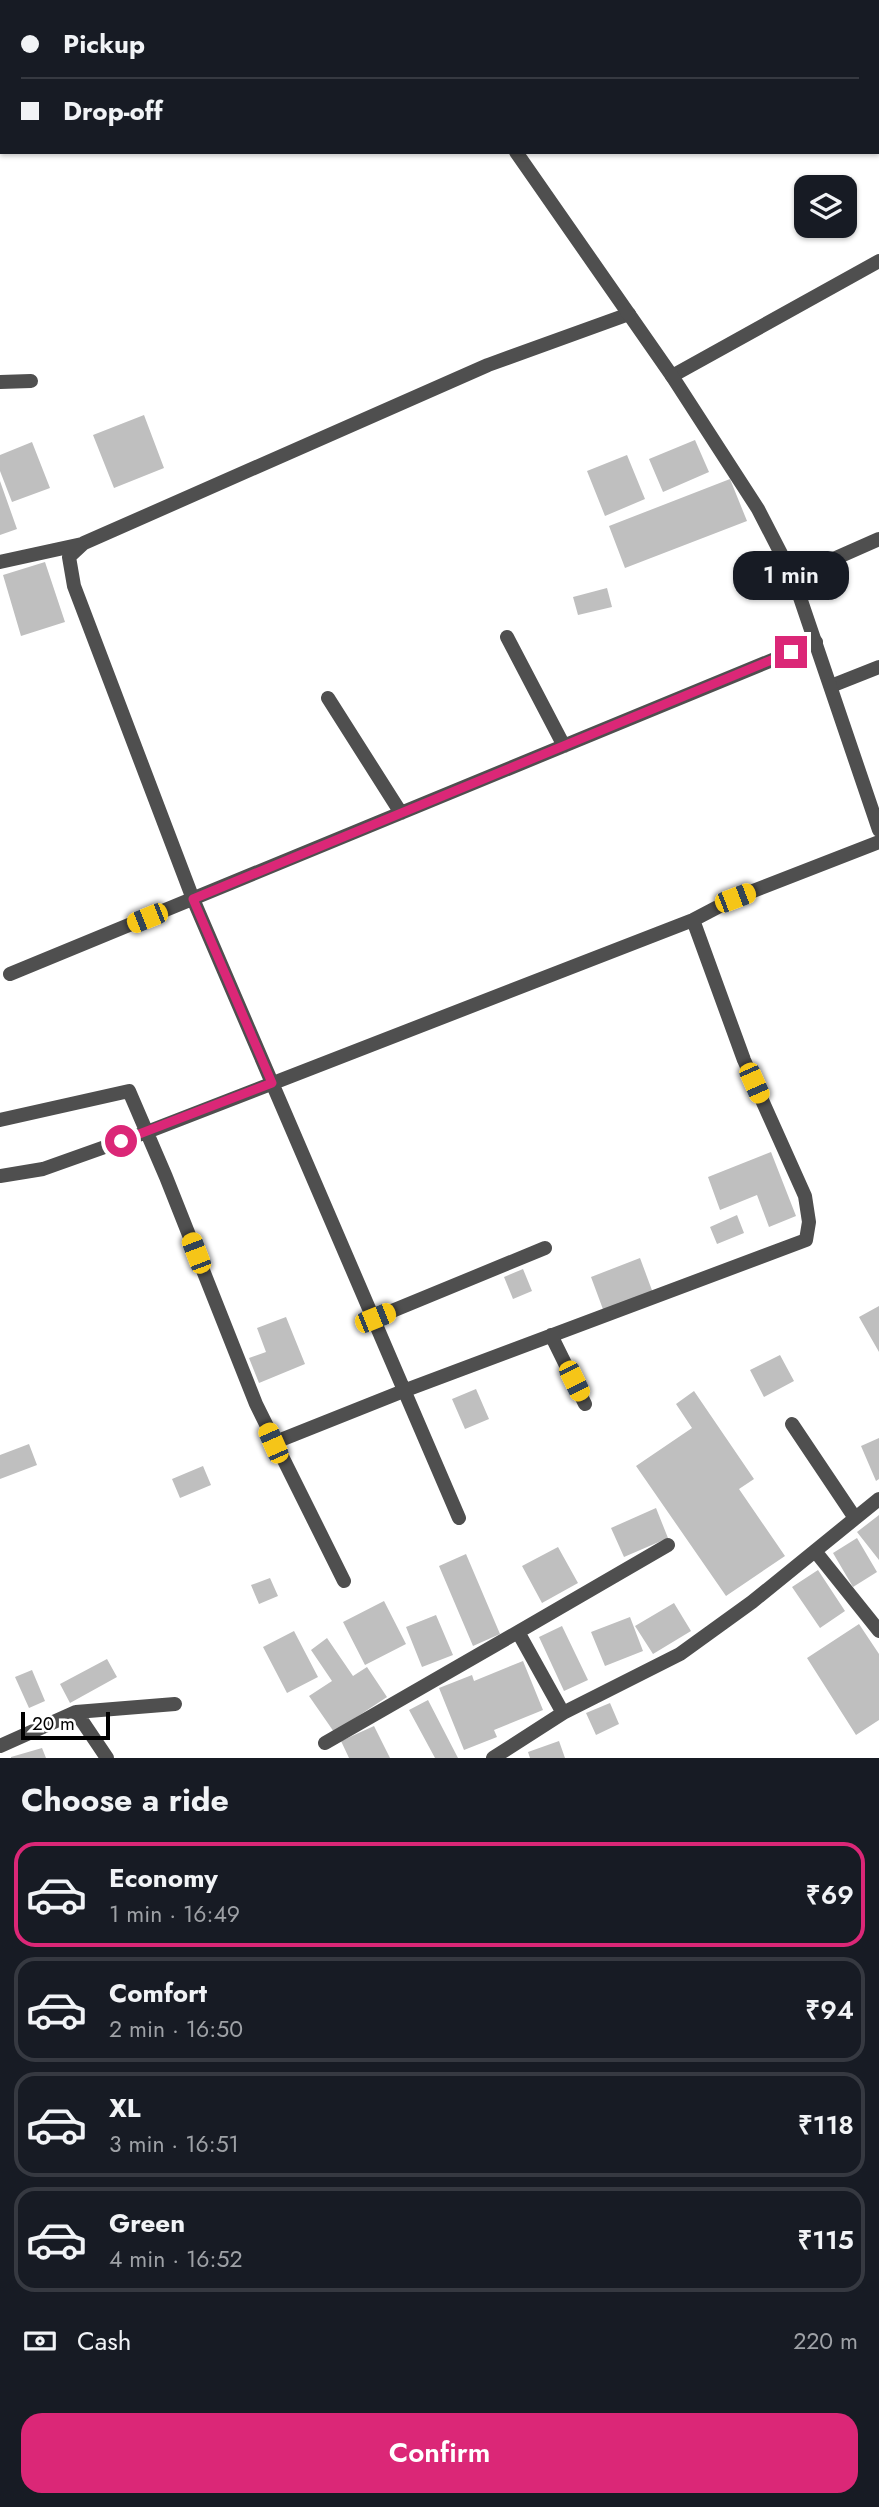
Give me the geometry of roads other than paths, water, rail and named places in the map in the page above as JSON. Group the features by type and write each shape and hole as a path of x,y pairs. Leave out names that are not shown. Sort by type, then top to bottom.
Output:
{"street":[{"path":"517,154 672,376 758,509 793,577 879,830"},
{"path":"672,376 879,261"},
{"path":"0,562 84,543 488,365 628,314"},
{"path":"0,382 31,381"},
{"path":"793,577 879,539"},
{"path":"84,543 69,557 74,586 193,899 459,1518"},
{"path":"507,637 564,746"},
{"path":"10,974 816,642"},
{"path":"831,686 879,667"},
{"path":"328,698 401,813"},
{"path":"0,1176 43,1168 147,1132 693,920 735,898 879,842"},
{"path":"273,1443 406,1390 806,1240 809,1222 805,1196 744,1060 693,920"},
{"path":"0,1120 129,1091 273,1443 344,1581"},
{"path":"375,1318 545,1248"},
{"path":"551,1335 585,1404"},
{"path":"792,1424 855,1518"},
{"path":"493,1758 563,1713 680,1654 752,1601 879,1499"},
{"path":"325,1742 668,1545"},
{"path":"815,1551 879,1631"},
{"path":"518,1632 563,1713"},
{"path":"0,1746 76,1712 175,1704"},
{"path":"76,1712 107,1758"}]}
